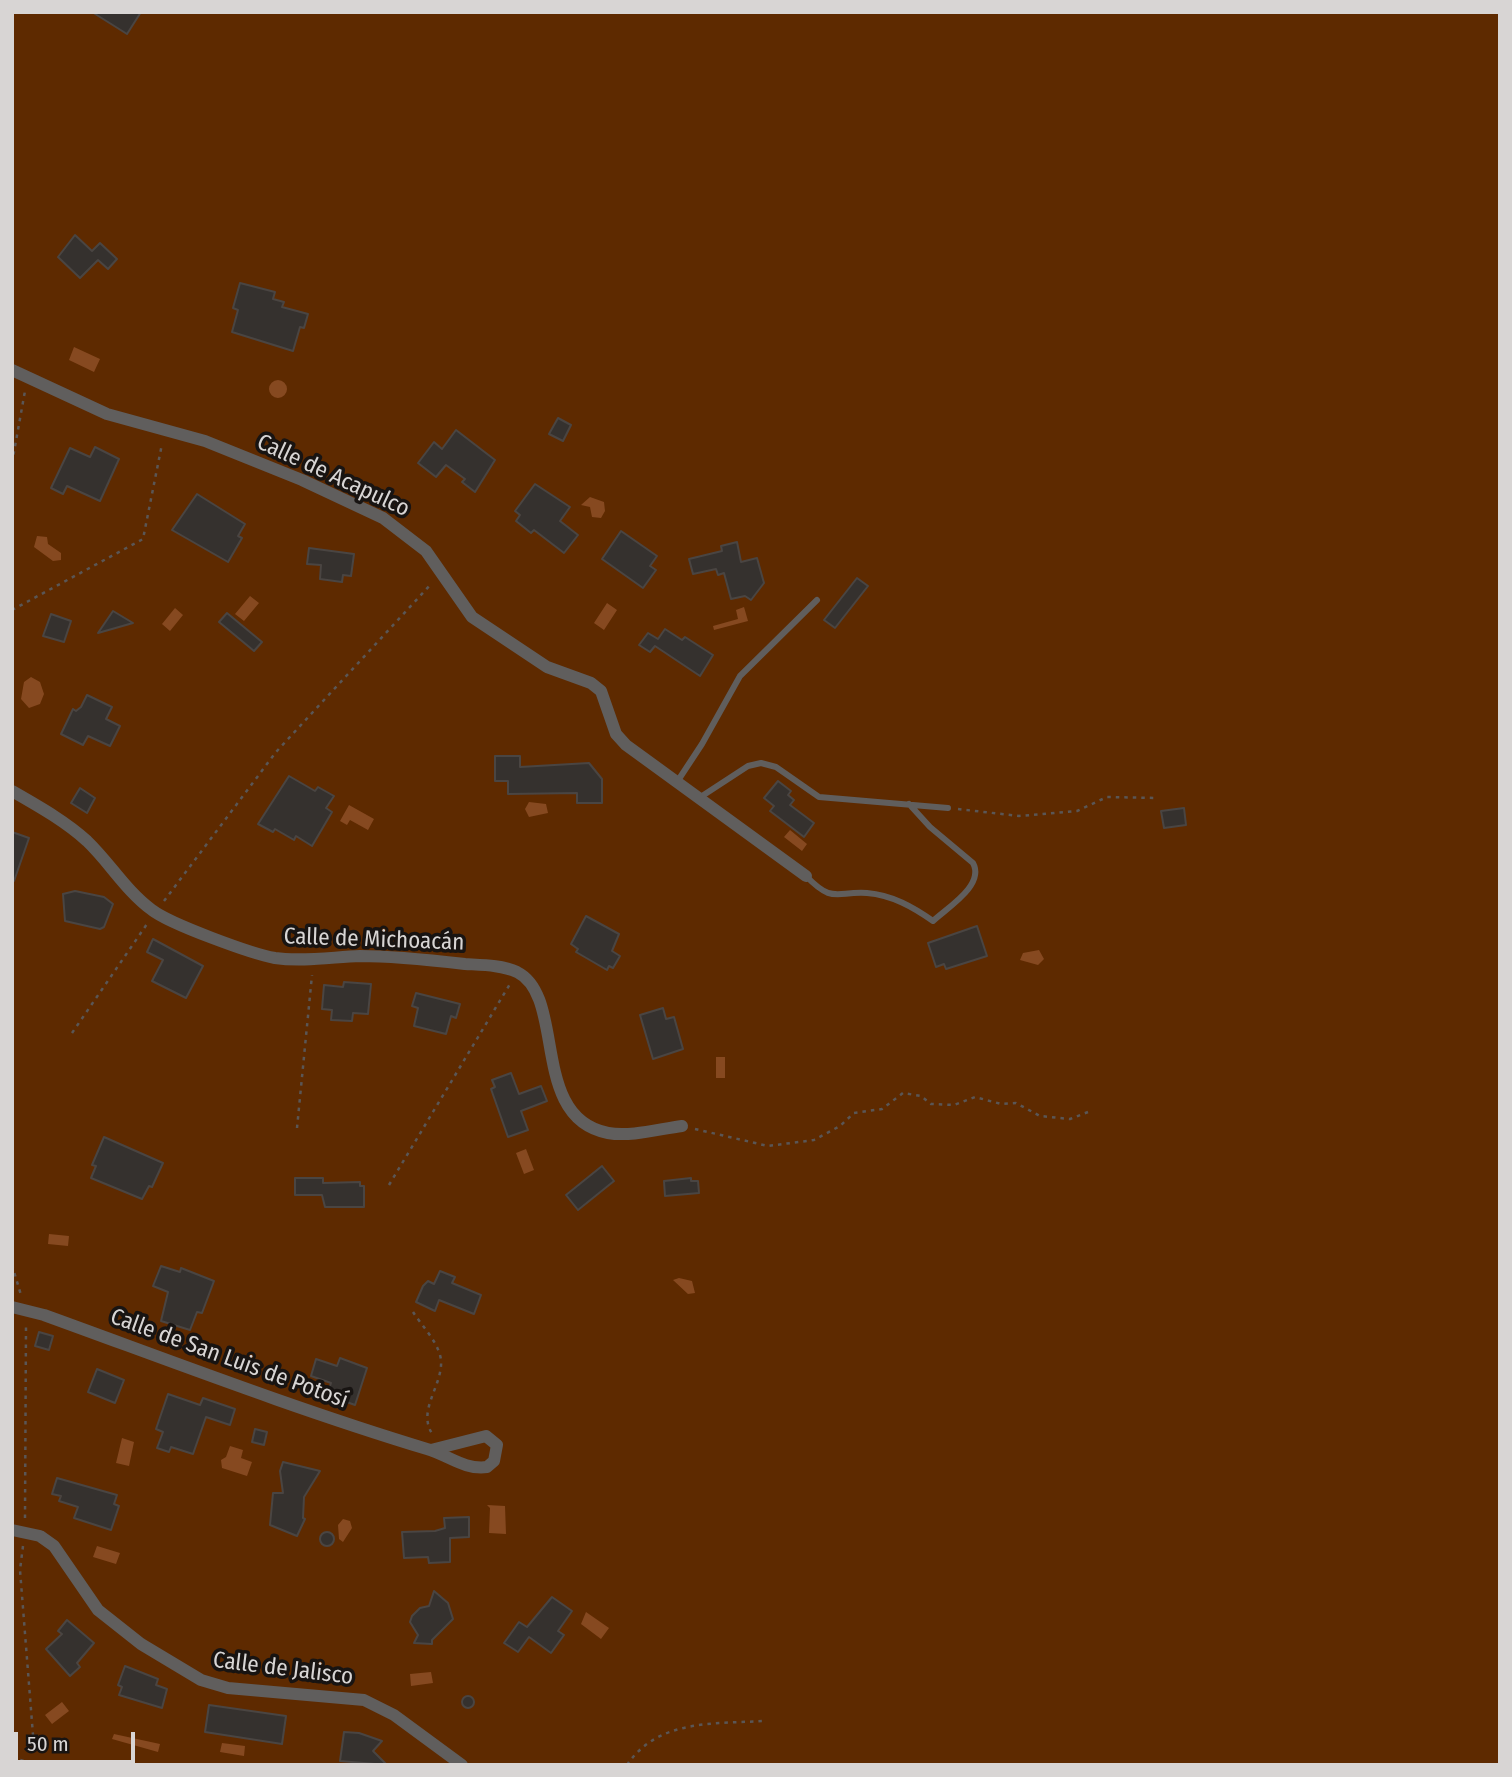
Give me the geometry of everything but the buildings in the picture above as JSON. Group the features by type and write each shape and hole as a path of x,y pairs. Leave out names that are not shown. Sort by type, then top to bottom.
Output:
{"street":[{"name":"Calle de Acapulco","path":"12,370 107,414 205,441 302,480 383,518 426,551 472,617 547,667 591,683 601,691 616,734 626,745 806,876"},
{"name":"Calle de Michoacán","path":"12,791 73,830 132,894 155,913 257,953 277,958 396,957 500,967 517,972"},
{"path":"517,972 530,982 538,998 560,1091 579,1118 607,1133 622,1134 682,1125"},
{"name":"Calle de San Luis de Potosí","path":"12,1307 360,1429 431,1450 467,1466 487,1467 498,1453 498,1444 486,1436 431,1450"},
{"name":"Calle de Jalisco","path":"18,1531 40,1536 54,1546 98,1610 141,1644 201,1681 238,1689 364,1700 394,1714 461,1765"}],"lane":[{"path":"677,782 740,676 817,600"},
{"path":"699,798 748,766 761,763 776,766 819,797 948,808"},
{"path":"806,876 819,889 839,897 867,893 908,904 933,921 975,881 977,870 973,863 930,827 909,804"}],"path":[{"path":"12,463 27,377"},
{"path":"12,610 143,539 165,429"},
{"path":"72,1033 155,913 276,752 440,573"},
{"path":"948,808 1019,816 1077,811 1107,797 1157,798"},
{"path":"298,1128 313,957"},
{"path":"389,1185 517,972"},
{"path":"682,1125 768,1146 814,1140 840,1126 854,1113 882,1109 903,1093 921,1096 930,1104 954,1105 975,1097 1001,1104 1016,1104 1040,1116 1070,1119 1088,1112"},
{"path":"12,1265 26,1310 18,1531 33,1735"},
{"path":"412,1312 438,1349 441,1360 427,1424 431,1433 446,1446"},
{"path":"627,1765 637,1750 653,1737 694,1726 763,1721"},
{"path":"12,1758 40,1765"},
{"path":"95,1765 153,1765"}],"shaded area":[{"path":"12,12 1500,12 1500,1765 12,1765"},
{"path":"74,347 100,359 94,372 69,360"},
{"path":"274,380 282,380 287,389 285,396 274,398 269,393 269,385"},
{"path":"590,497 604,502 605,511 601,518 592,517 590,507 581,505"},
{"path":"37,536 47,537 48,544 61,553 61,560 53,561 34,547"},
{"path":"250,596 259,603 244,621 235,614"},
{"path":"607,603 617,610 604,630 594,623"},
{"path":"744,607 748,621 714,630 713,626 738,619 736,610"},
{"path":"175,608 183,615 170,631 162,624"},
{"path":"31,677 40,682 44,694 40,704 29,708 21,699 24,682"},
{"path":"529,802 546,804 548,813 529,817 525,809"},
{"path":"349,805 374,819 368,830 350,820 347,825 340,821"},
{"path":"790,830 807,844 802,851 784,837"},
{"path":"1039,950 1044,959 1038,965 1020,960 1023,953"},
{"path":"716,1057 725,1057 725,1078 716,1078"},
{"path":"526,1149 534,1170 524,1174 516,1153"},
{"path":"49,1234 69,1236 68,1246 48,1244"},
{"path":"679,1278 692,1281 695,1293 688,1294 673,1280"},
{"path":"122,1438 134,1442 129,1466 116,1463"},
{"path":"230,1446 243,1450 241,1458 252,1462 247,1476 222,1468 221,1460 226,1457"},
{"path":"487,1505 505,1506 506,1534 489,1533 490,1508"},
{"path":"343,1519 350,1521 352,1528 343,1542 339,1539 338,1525"},
{"path":"97,1546 120,1553 116,1564 93,1557"},
{"path":"586,1612 609,1628 601,1639 581,1624"},
{"path":"431,1672 433,1683 411,1686 410,1674"},
{"path":"62,1702 69,1711 52,1724 45,1715"},
{"path":"114,1734 160,1744 158,1752 112,1739"},
{"path":"222,1743 245,1746 244,1756 220,1752"}]}
